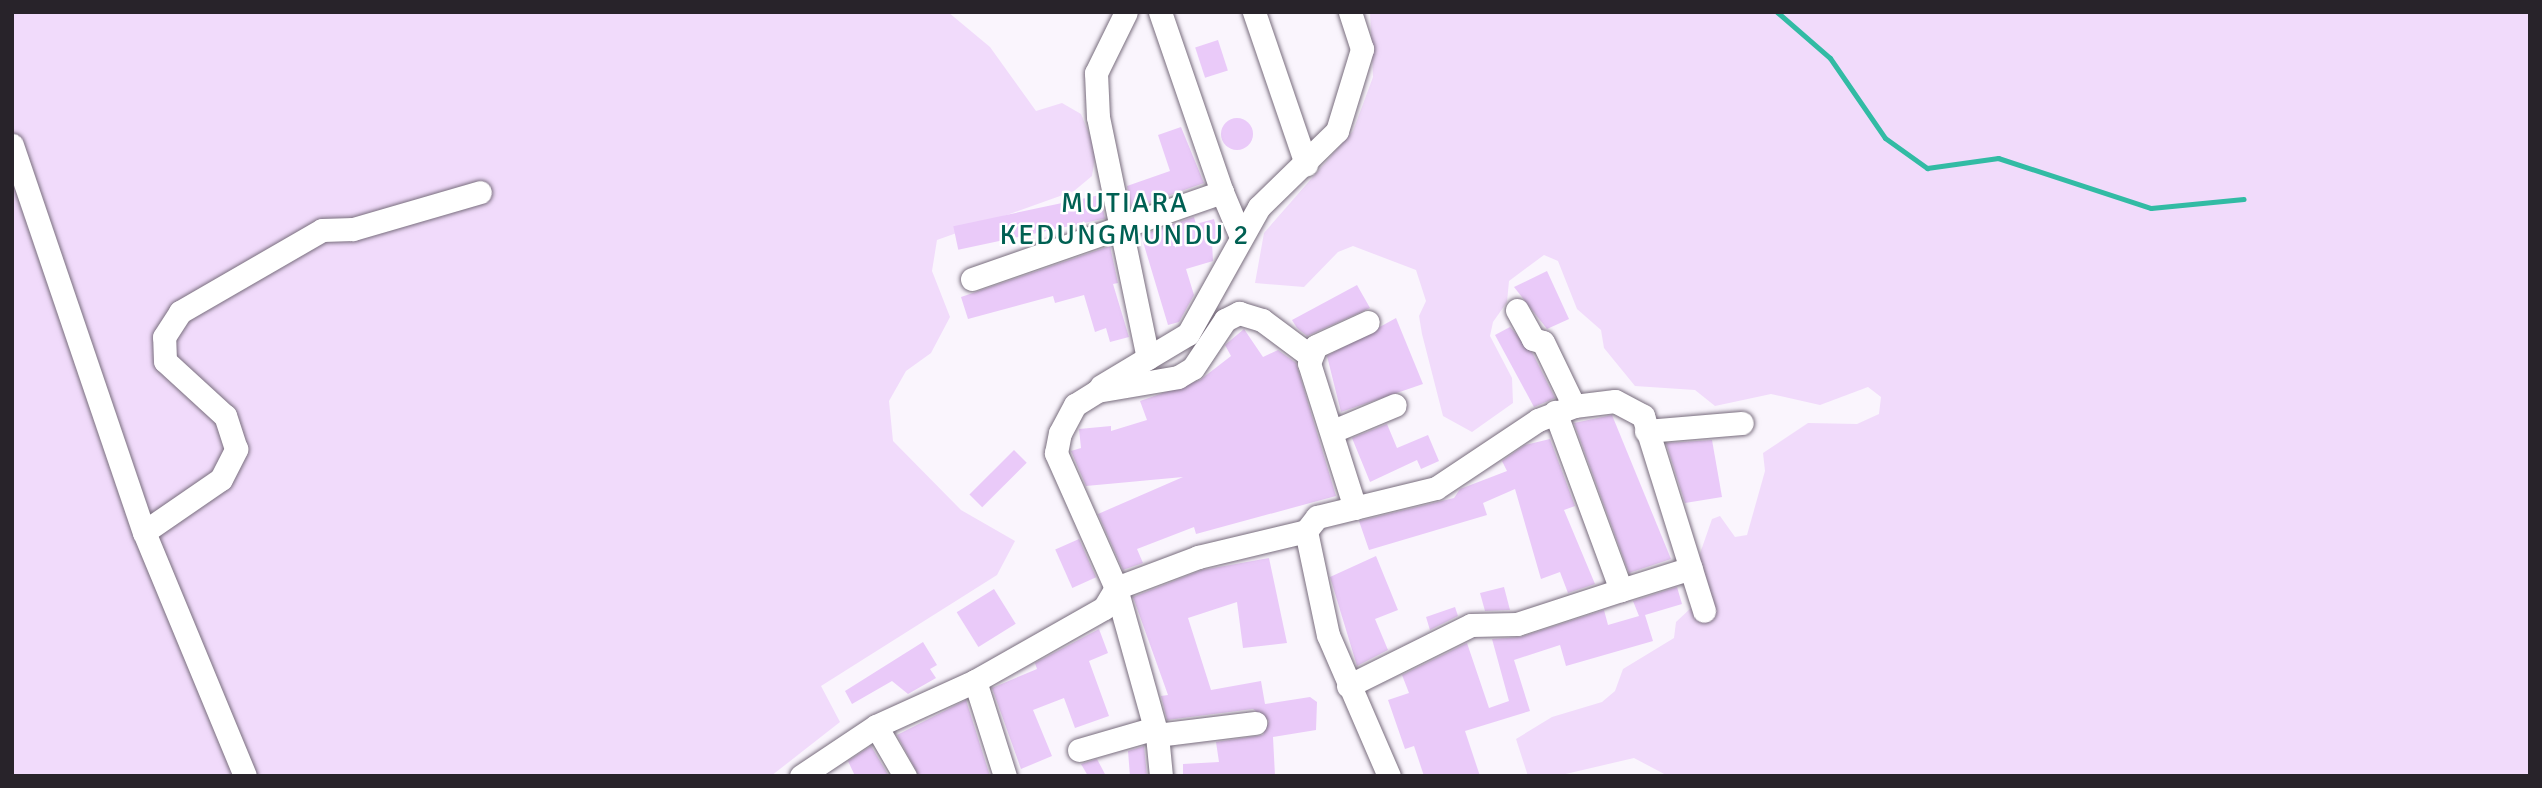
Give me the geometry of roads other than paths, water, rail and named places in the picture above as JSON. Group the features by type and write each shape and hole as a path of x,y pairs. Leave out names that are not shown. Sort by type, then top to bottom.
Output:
{"street":[{"path":"1126,12 1097,73 1110,193 1121,227 1148,358"},
{"path":"1160,12 1241,237"},
{"path":"1254,12 1306,164"},
{"path":"1161,776 1156,732 1116,588 1056,453 1066,418 1097,391 1105,379 1148,358 1200,320 1259,207 1337,131 1362,50 1350,12"},
{"path":"12,145 144,532 245,776"},
{"path":"144,532 221,479 236,449 225,416 165,361 164,337 180,312 322,230 353,229 480,192"},
{"path":"972,279 1223,192"},
{"path":"1517,310 1533,339 1544,342 1621,590"},
{"path":"1097,391 1178,377 1211,350 1225,320 1240,313 1262,320 1309,355 1355,508"},
{"path":"1309,355 1368,322"},
{"path":"801,776 876,726 975,681 1104,608 1116,588 1198,558 1306,531 1317,517 1436,488 1564,409 1626,403 1643,416 1704,611"},
{"path":"1333,431 1395,405"},
{"path":"1646,431 1742,424"},
{"path":"1306,531 1328,635 1389,776"},
{"path":"1348,686 1471,625 1517,624 1691,568"},
{"path":"975,681 1005,776"},
{"path":"1079,750 1156,732 1255,723"},
{"path":"876,726 905,776"}],"waterway":[{"path":"1777,12 1830,58 1885,138 1927,168 1998,158 2151,208 2244,199"}],"district":[{"name":"MUTIARA KEDUNGMUNDU 2","path":"1125,219"}]}
